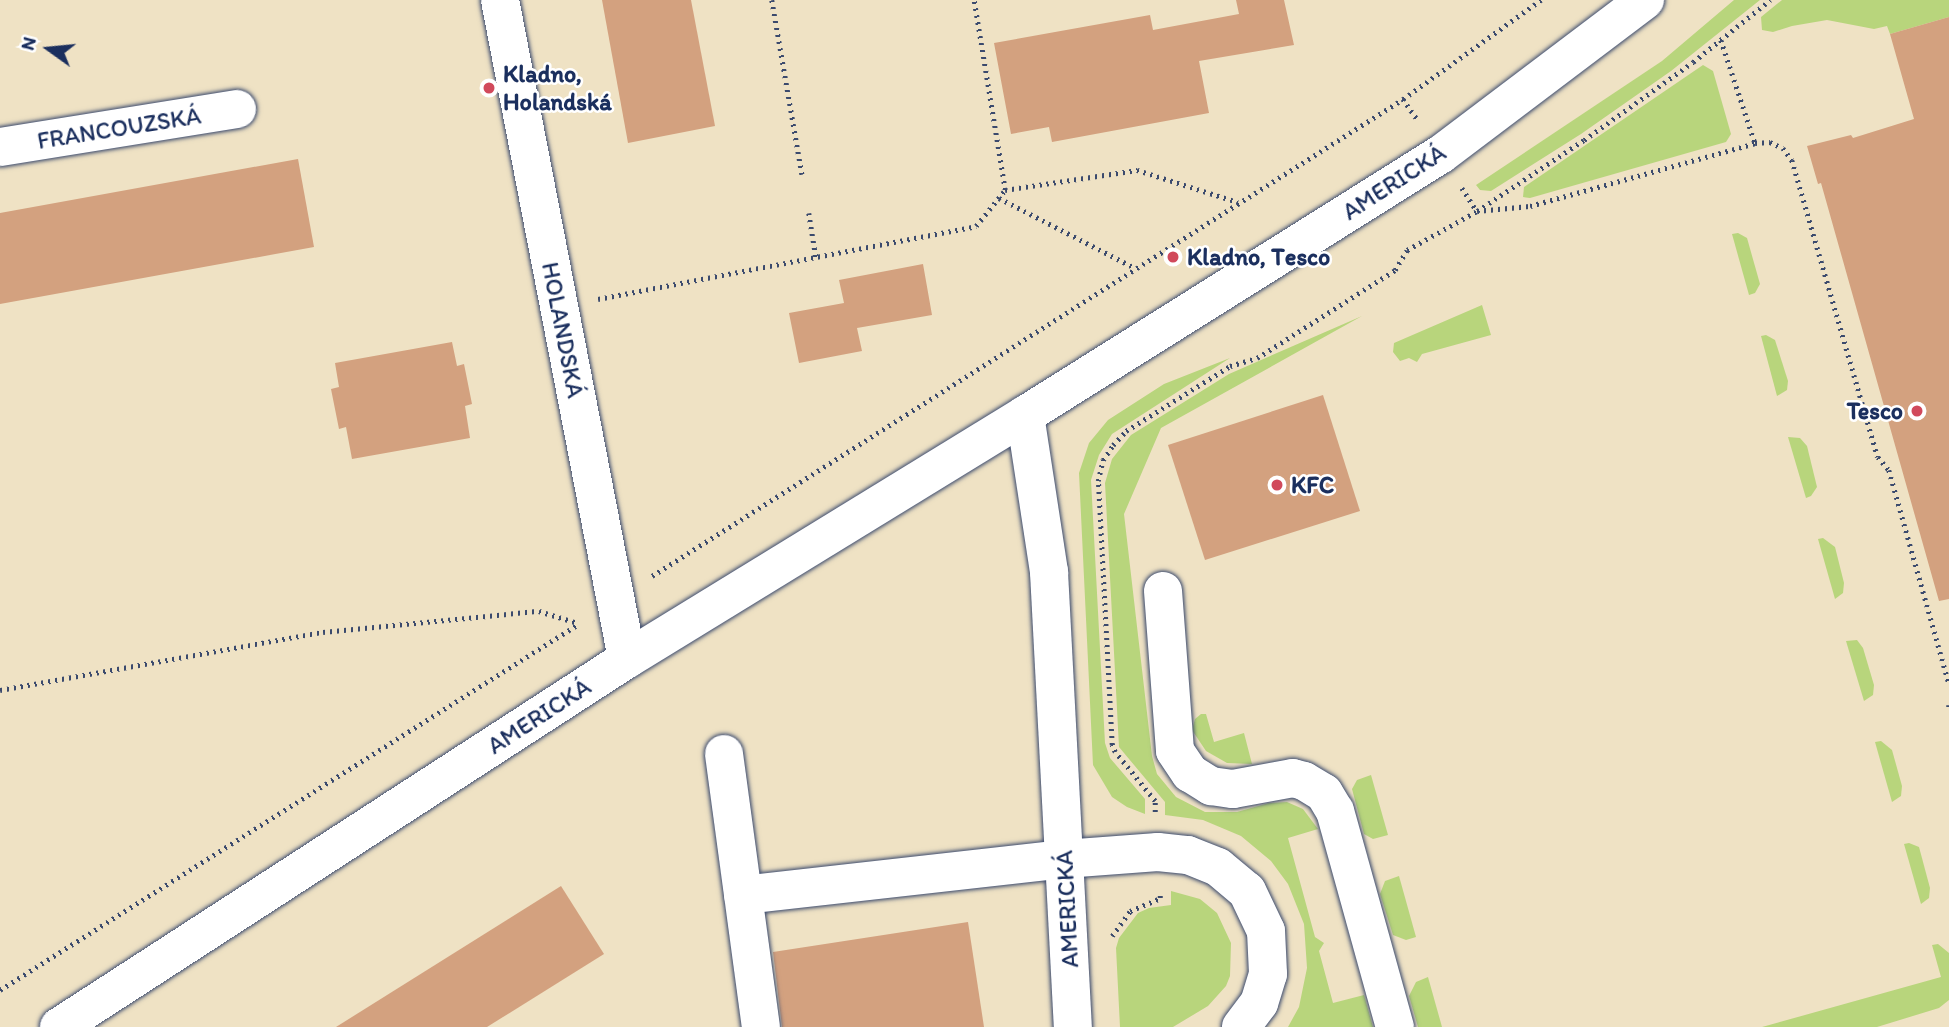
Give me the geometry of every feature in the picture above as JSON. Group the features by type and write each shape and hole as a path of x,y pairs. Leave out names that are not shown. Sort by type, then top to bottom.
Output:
{"street":[{"name":"HOLANDSKÁ","path":"500,0 627,659"},
{"name":"AMERICKÁ","path":"59,1027 627,659 1025,415 1440,155 1645,0"},
{"name":"FRANCOUZSKÁ","path":"0,147 237,109"},
{"name":"AMERICKÁ","path":"1025,415 1049,572 1073,1027"},
{"path":"1163,591 1171,738 1175,751 1190,773 1211,786 1233,789 1293,778 1304,780 1324,793 1335,811 1395,1027"},
{"path":"724,754 761,1027"},
{"path":"743,895 1064,859 1158,852 1188,855 1218,867 1247,891 1266,931 1269,960 1265,988 1246,1024"}],"path":[{"path":"772,0 802,174"},
{"path":"974,0 1005,190"},
{"path":"672,563 1403,99 1541,0"},
{"path":"1109,946 1117,925 1130,911 1160,898 1155,801 1112,745 1098,481 1103,460 1126,431 1230,366 1257,358 1395,270 1407,250 1477,211 1595,132 1721,40 1770,0"},
{"path":"1721,40 1755,143"},
{"path":"1403,99 1417,119"},
{"path":"1477,211 1530,206 1755,143 1777,144 1792,160 1878,457 1889,470 1949,683"},
{"path":"559,306 976,226 1005,190 1137,170 1238,202"},
{"path":"1462,187 1477,211"},
{"path":"999,198 1136,268"},
{"path":"809,213 816,257"},
{"path":"0,690 323,632 539,611 578,623"},
{"path":"0,990 586,618"}],"green space":[{"path":"1734,0 1760,0 1671,71 1581,134 1491,191 1480,190 1476,185 1662,61"},
{"path":"1782,0 1949,0 1949,17 1890,34 1887,26 1874,29 1827,20 1773,32 1762,30 1761,17"},
{"path":"1703,65 1713,71 1731,134 1726,142 1530,198 1523,197 1524,187"},
{"path":"1738,233 1747,238 1760,284 1755,293 1749,295 1732,234"},
{"path":"1482,305 1491,335 1422,354 1417,362 1409,358 1400,361 1393,352 1394,343"},
{"path":"1362,316 1161,428 1124,514 1152,756 1157,774 1176,797 1205,812 1237,812 1269,803 1287,802 1303,809 1318,829 1288,838 1315,937 1324,943 1319,951 1333,1003 1364,995 1373,1027 1288,1027 1299,1007 1307,968 1304,924 1288,884 1271,861 1241,836 1203,820 1165,815 1165,802 1119,747 1105,483 1112,459 1131,435 1229,374"},
{"path":"1766,335 1775,340 1788,381 1787,390 1777,396 1761,336"},
{"path":"1230,358 1112,434 1099,455 1091,480 1105,743 1110,758 1145,799 1145,814 1112,797 1093,765 1079,473 1089,443 1108,420 1164,384"},
{"path":"1788,437 1800,438 1807,446 1817,487 1811,496 1806,498"},
{"path":"1823,538 1835,547 1844,583 1843,593 1835,599 1818,539"},
{"path":"1857,640 1863,648 1874,685 1873,695 1864,701 1846,641"},
{"path":"1206,714 1214,742 1244,733 1252,764 1227,763 1206,751 1192,730 1195,719"},
{"path":"1881,741 1892,750 1902,786 1901,796 1892,802 1875,742"},
{"path":"1371,775 1388,835 1373,839 1364,834 1352,789 1357,780"},
{"path":"1904,844 1919,847 1930,888 1929,898 1921,904"},
{"path":"1399,876 1416,937 1406,940 1393,935 1380,894 1385,881"},
{"path":"1171,891 1200,899 1217,913 1231,943 1230,976 1226,986 1208,1006 1173,1027 1120,1027 1116,948 1119,938 1138,913 1149,908 1171,905"},
{"path":"1938,944 1949,953 1949,1000 1939,1008 1877,1027 1762,1027 1941,977 1932,945"},
{"path":"1428,977 1442,1027 1418,1027 1409,996 1416,982"}],"building":[{"path":"602,0 691,0 715,126 628,143"},
{"path":"1236,0 1284,0 1294,45 1199,61 1209,113 1052,142 1049,127 1011,134 994,43 1150,15 1153,30 1239,14"},
{"name":"Tesco","path":"1949,17 1949,599 1939,601 1821,183 1818,184 1807,146 1851,135 1853,138 1914,119 1890,34"},
{"path":"298,159 314,247 0,304 0,213"},
{"path":"923,264 932,315 857,328 862,351 799,363 789,313 844,303 839,280"},
{"path":"452,342 457,366 464,364 472,404 465,406 470,438 352,459 346,427 339,429 331,389 339,387 335,363"},
{"path":"1323,395 1360,511 1205,560 1168,445"},
{"path":"561,886 604,954 487,1027 336,1027"},
{"path":"968,922 984,1027 782,1027 773,952"}],"place":[{"name":"Kladno, Holandská","path":"489,88"},
{"name":"Kladno, Tesco","path":"1173,257"},
{"name":"Tesco","path":"1917,411"},
{"name":"KFC","path":"1277,485"}]}
